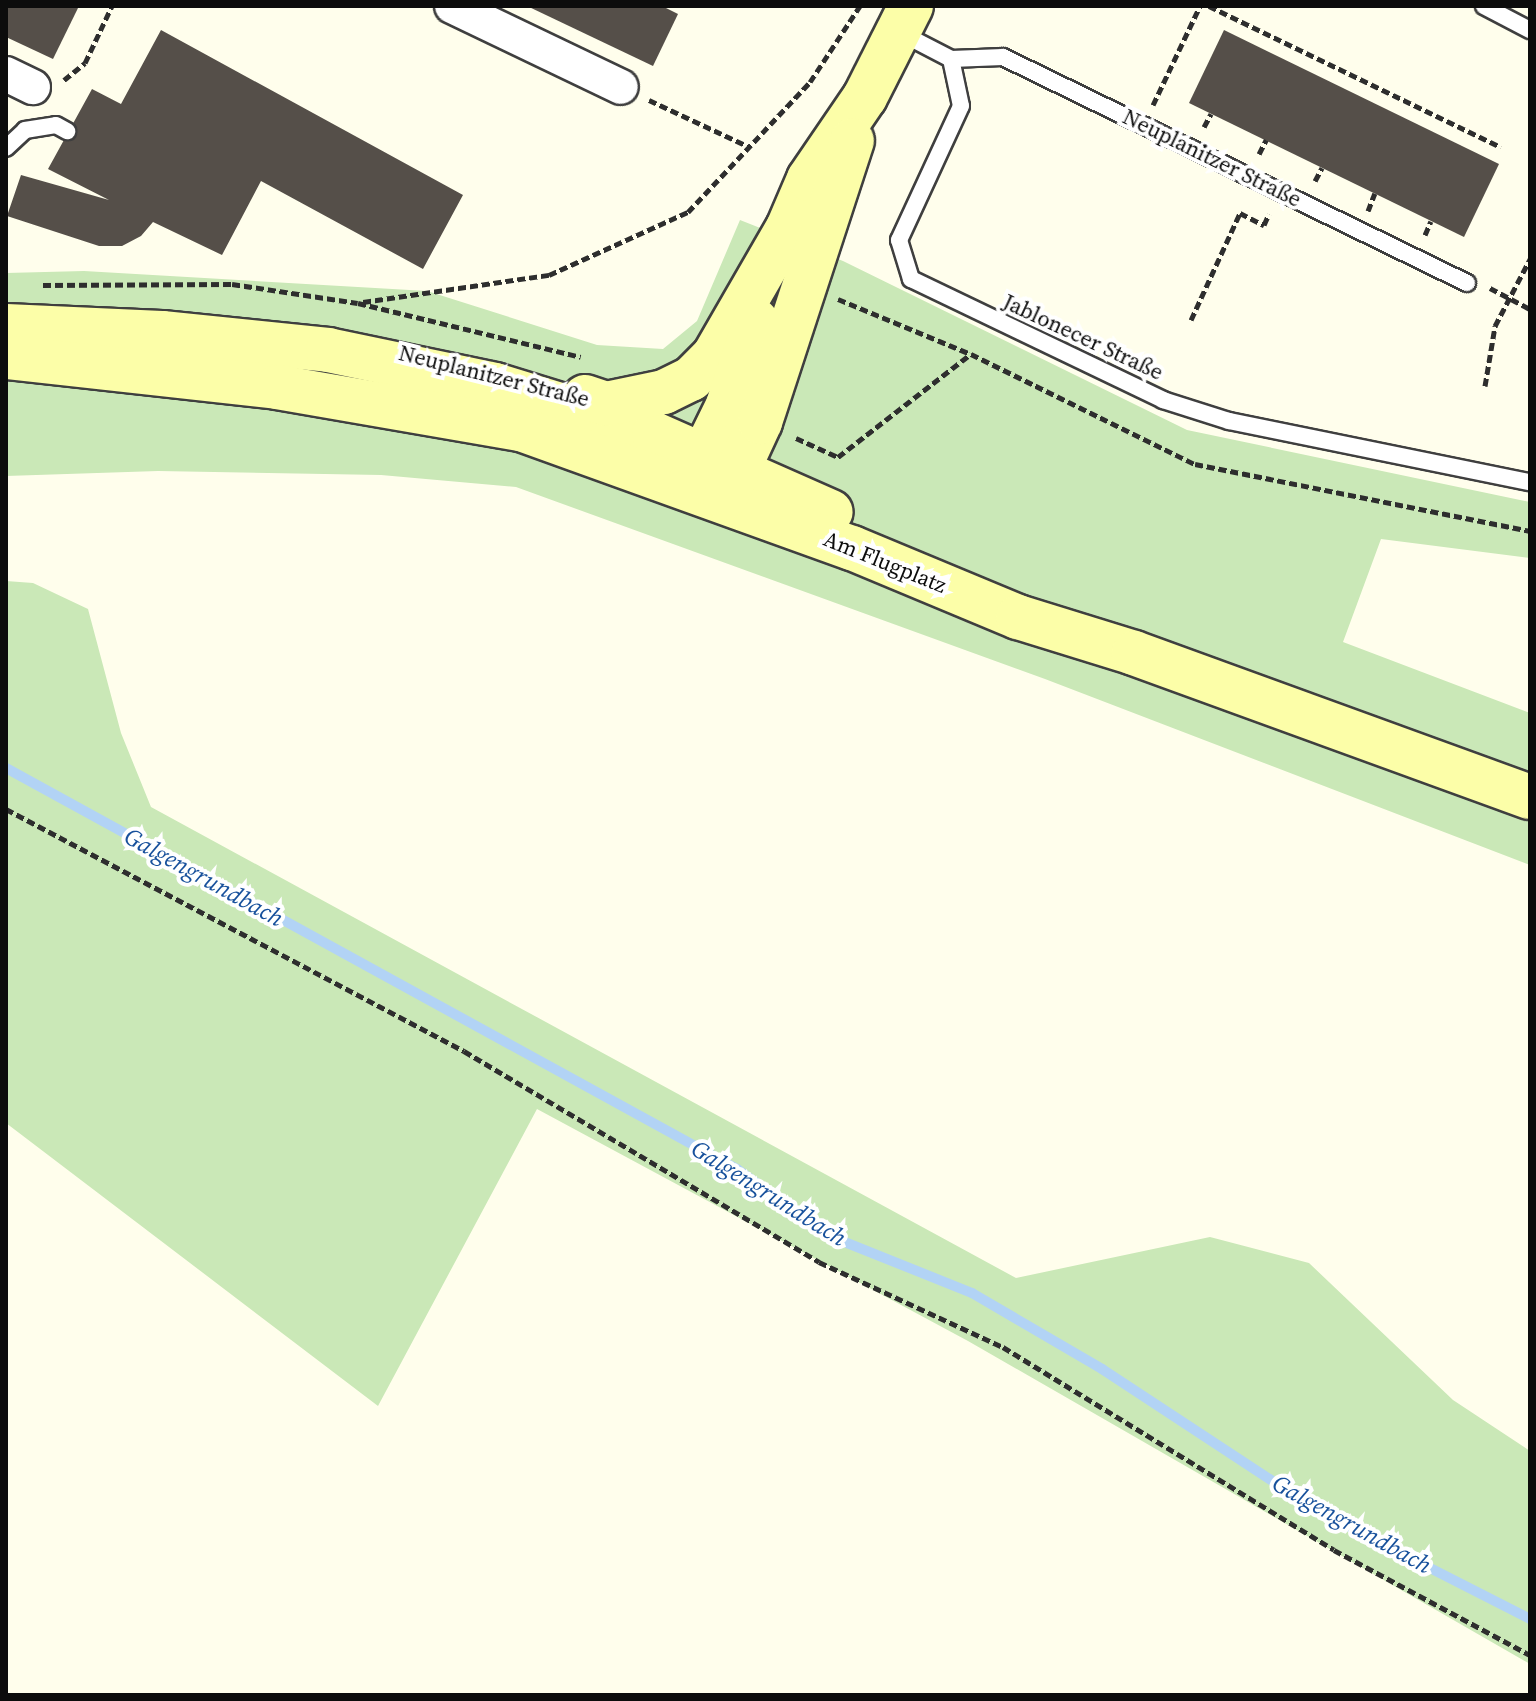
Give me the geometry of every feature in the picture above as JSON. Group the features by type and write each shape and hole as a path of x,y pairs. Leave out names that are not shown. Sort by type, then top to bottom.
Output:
{"main road":[{"name":"Neuplanitzer Straße","path":"712,481 728,405 788,228 809,179 865,97 905,19"},
{"name":"Neuplanitzer Straße","path":"712,481 760,422 865,97"},
{"name":"Neuplanitzer Straße","path":"162,333 224,326 329,338 515,377 606,404 638,400 691,379 714,356 788,228"},
{"name":"Neuplanitzer Straße","path":"6,326 162,333 328,350 495,385 654,434 712,481"},
{"name":"Neuplanitzer Straße","path":"6,357 405,407 521,429 637,468"},
{"name":"Am Flugplatz","path":"637,468 712,481 1050,607 1134,653 1530,797"}],"street":[{"path":"452,6 621,87"}],"lane":[{"path":"1484,6 1530,30"},
{"path":"905,19 951,59"},
{"name":"Neuplanitzer Straße","path":"951,59 1003,57 1280,191 1386,249 1467,283"},
{"name":"Jablonecer Straße","path":"951,59 961,106 899,240 911,279 1163,400 1229,421 1530,482"},
{"path":"6,148 25,130 56,125 67,131"}],"path":[{"path":"19,80 61,82 85,63 112,6"},
{"path":"30,286 232,284 358,303 549,275 588,261 688,212 810,82 860,6"},
{"path":"1144,124 1200,6"},
{"path":"1209,6 1501,147"},
{"path":"621,87 750,147"},
{"path":"1191,320 1240,213 1264,225 1280,191"},
{"path":"1485,386 1495,326 1530,259"},
{"path":"1509,298 1530,309"},
{"path":"6,809 464,1051 819,1262 1003,1347 1334,1550 1530,1655"}],"green space":[{"path":"740,220 843,261 1187,430 1530,502 1530,558 1381,539 1343,642 1530,713 1530,865 1045,679 516,487 381,475 158,471 6,476 6,273 84,271 427,291 597,345 663,349 697,321"},
{"path":"6,581 33,583 88,609 121,733 151,807 1016,1278 1210,1237 1309,1263 1453,1400 1530,1451 1530,1664 968,1341 537,1109 378,1406 6,1123"}],"building":[{"path":"6,6 79,6 53,59 6,37"},
{"path":"527,6 662,6 678,14 653,66"},
{"path":"161,30 463,195 423,269 261,181 222,255 153,222 141,236 122,246 99,246 7,216 21,175 109,200 48,169 92,89 121,104"},
{"path":"1224,30 1499,164 1464,237 1189,103"}],"waterway":[{"name":"Galgengrundbach","path":"6,768 737,1169 832,1237 972,1293 1102,1369 1318,1511 1530,1619"}]}
